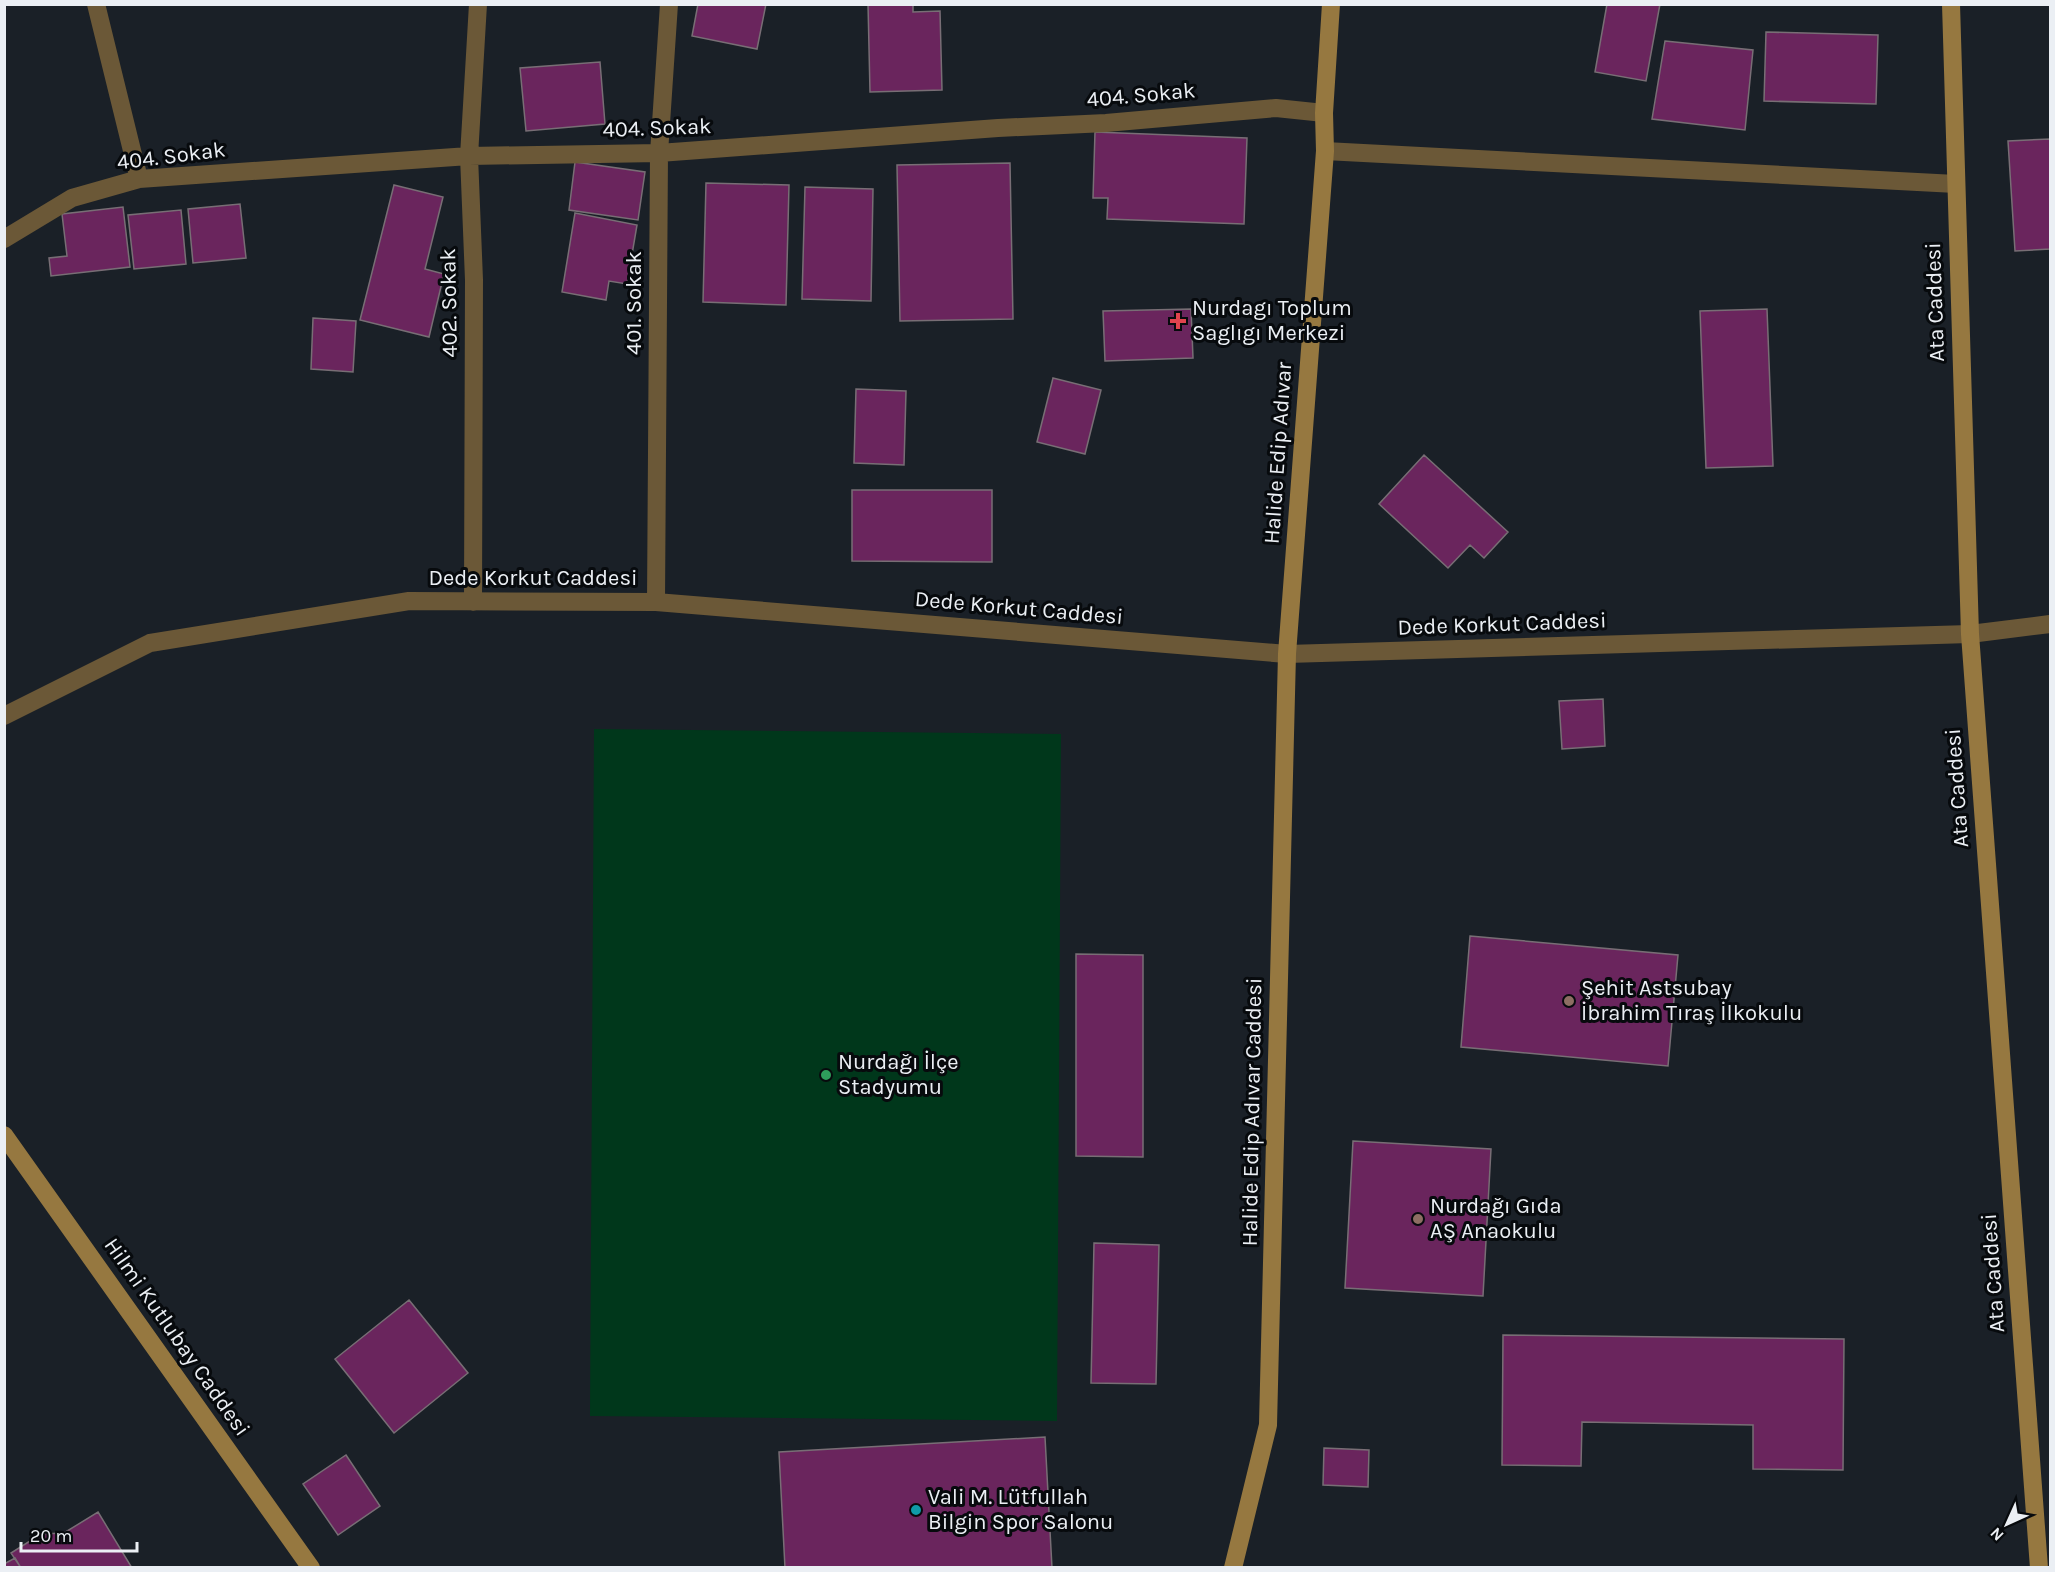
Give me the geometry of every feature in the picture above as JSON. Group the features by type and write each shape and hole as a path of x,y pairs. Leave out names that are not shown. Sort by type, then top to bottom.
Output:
{"street":[{"path":"96,4 139,179"},
{"name":"402. Sokak","path":"473,602 474,280 469,156 478,4"},
{"name":"401. Sokak","path":"656,602 659,153 669,4"},
{"name":"Halide Edip Adıvar","path":"1287,654 1325,152 1324,113 1331,4"},
{"name":"Ata Caddesi","path":"1951,4 1970,634 2039,1568"},
{"name":"404. Sokak","path":"4,239 72,198 139,179 469,156 659,153 998,128 1106,123 1276,108 1324,113"},
{"path":"1325,152 1956,184"},
{"name":"Dede Korkut Caddesi","path":"4,716 150,644 409,602 656,602 1287,654 1970,634 2050,624"},
{"name":"Halide Edip Adıvar Caddesi","path":"1233,1568 1268,1425 1287,654"},
{"name":"Hilmi Kutlubay Caddesi","path":"4,1135 311,1568"}],"green space":[{"name":"Nurdağı İlçe Stadyumu","path":"594,729 1061,734 1057,1421 590,1416"}],"building":[{"path":"698,4 766,4 757,49 692,36"},
{"path":"868,4 913,4 913,12 940,11 942,90 870,92"},
{"path":"1607,4 1660,4 1646,81 1595,72"},
{"path":"1766,32 1878,35 1876,104 1764,101"},
{"path":"1665,41 1753,50 1745,130 1652,119"},
{"path":"600,62 605,124 526,131 520,68"},
{"path":"1095,132 1247,138 1244,224 1107,219 1108,198 1093,198"},
{"path":"2050,139 2050,249 2015,251 2008,141"},
{"path":"575,162 645,172 638,220 569,210"},
{"path":"1010,163 1013,319 900,321 897,165"},
{"path":"706,183 789,185 786,305 703,302"},
{"path":"394,185 443,197 425,269 444,274 429,337 360,320"},
{"path":"805,187 873,189 871,301 802,299"},
{"path":"240,204 246,258 193,263 188,209"},
{"path":"123,207 130,267 51,276 49,258 67,256 62,214"},
{"path":"181,210 186,264 134,269 128,215"},
{"path":"575,213 637,225 627,284 609,281 606,300 562,292"},
{"path":"1191,309 1193,358 1105,361 1103,311"},
{"path":"1767,309 1773,466 1706,468 1700,311"},
{"path":"313,318 356,321 353,372 311,369"},
{"path":"1053,378 1101,390 1085,454 1037,442"},
{"path":"856,389 906,391 904,465 854,463"},
{"path":"1424,455 1508,532 1484,558 1470,545 1448,568 1379,504"},
{"path":"852,490 992,490 992,562 852,561"},
{"path":"1603,699 1605,746 1562,749 1559,701"},
{"name":"Şehit Astsubay İbrahim Tıraş İlkokulu","path":"1470,936 1678,955 1668,1066 1461,1047"},
{"path":"1076,954 1143,955 1143,1157 1076,1156"},
{"name":"Nurdağı Gıda AŞ Anaokulu","path":"1353,1141 1491,1149 1483,1296 1345,1288"},
{"path":"1094,1243 1159,1245 1156,1384 1091,1383"},
{"path":"409,1300 468,1373 394,1433 335,1359"},
{"path":"1503,1335 1844,1339 1843,1470 1753,1469 1753,1425 1582,1422 1581,1466 1502,1465"},
{"name":"Vali M. Lütfullah Bilgin Spor Salonu","path":"1045,1437 1052,1568 785,1568 779,1452"},
{"path":"1324,1448 1369,1450 1368,1487 1323,1485"},
{"path":"346,1455 380,1506 338,1535 303,1484"},
{"path":"98,1512 132,1568 21,1568 11,1553 41,1534 64,1533"},
{"path":"15,1558 21,1568 4,1568 4,1564"}],"place":[{"name":"Nurdagı Toplum Saglıgı Merkezi","path":"1178,321"},
{"name":"Şehit Astsubay İbrahim Tıraş İlkokulu","path":"1569,1001"},
{"name":"Nurdağı İlçe Stadyumu","path":"826,1075"},
{"name":"Nurdağı Gıda AŞ Anaokulu","path":"1418,1219"},
{"name":"Vali M. Lütfullah Bilgin Spor Salonu","path":"916,1510"}]}
